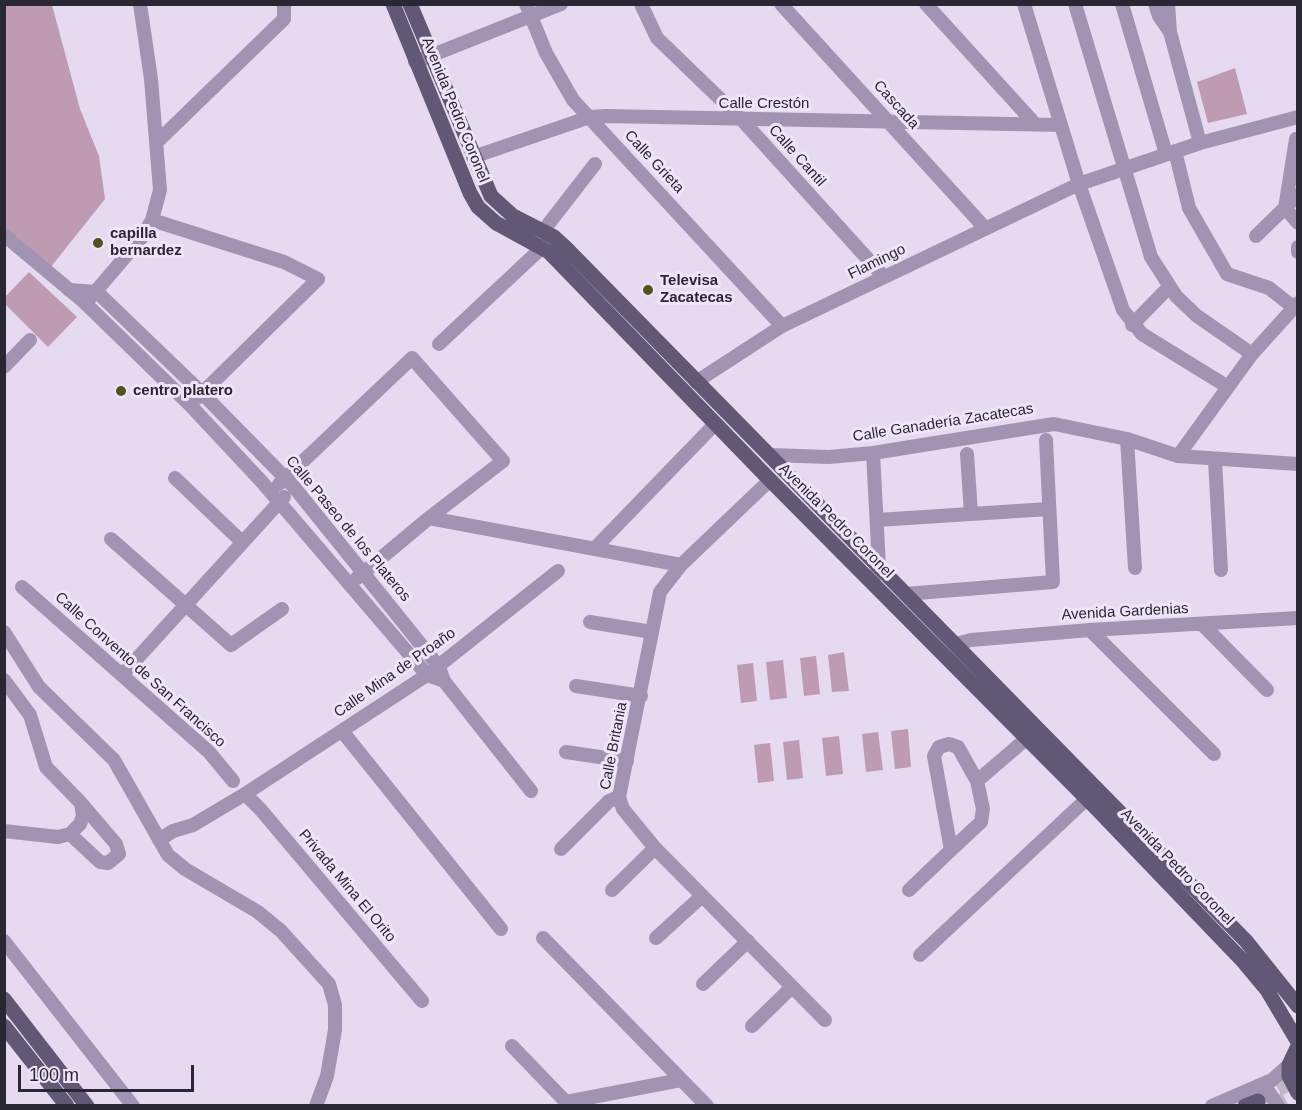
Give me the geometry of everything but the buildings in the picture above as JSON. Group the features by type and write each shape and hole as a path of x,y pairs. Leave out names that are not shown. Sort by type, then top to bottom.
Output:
{"main road":[{"name":"Avenida Pedro Coronel","path":"393,4 470,193 478,207 496,223 549,252 696,382 956,644 1242,960 1267,990 1298,1044"},
{"name":"Avenida Pedro Coronel","path":"410,4 473,157 496,202 513,216 548,234 633,327 715,424 1026,739 1092,794 1246,941 1298,1006"},
{"path":"4,999 87,1106"},
{"path":"4,1026 66,1105"},
{"path":"1298,1044 1289,1065 1290,1076 1298,1093"}],"street":[{"path":"84,302 97,292 142,237 152,220 160,190 158,141 140,4"},
{"path":"158,141 284,19 284,4"},
{"path":"416,62 528,10 561,4"},
{"name":"Calle Cantil","path":"641,4 657,38 743,121 884,277"},
{"name":"Cascada","path":"781,4 986,228"},
{"path":"926,4 1035,124"},
{"path":"1024,4 1079,184 1124,310 1132,325 1142,334 1228,387"},
{"path":"1075,4 1151,257 1169,287 1197,315 1252,354"},
{"path":"1122,4 1189,208 1227,274 1269,288 1295,305 1252,354 1178,456"},
{"path":"1155,4 1159,16 1170,32"},
{"path":"1168,4 1170,32 1200,142"},
{"name":"Calle Grieta","path":"528,10 559,80 590,117 782,326"},
{"name":"Calle Crestón","path":"473,157 590,117 1061,125"},
{"name":"Flamingo","path":"696,382 782,326 1079,184 1200,142 1298,117"},
{"path":"1283,120 1297,139 1285,208"},
{"path":"439,344 541,248 595,164"},
{"path":"1256,236 1298,195"},
{"path":"1285,208 1298,223"},
{"path":"152,220 284,262 318,279 190,405"},
{"path":"4,235 84,302 190,405 351,583 444,681 531,791"},
{"path":"1298,247 1298,252"},
{"path":"1132,325 1169,287"},
{"path":"69,290 97,292"},
{"name":"Calle Paseo de los Plateros","path":"97,292 290,482 362,573 433,671"},
{"path":"4,367 30,340"},
{"path":"122,675 242,542 275,497 412,358 503,461 429,518 351,583"},
{"path":"595,548 715,424"},
{"name":"Calle Ganadería Zacatecas","path":"770,455 829,457 873,453 1042,424 1054,424 1128,439 1178,456 1298,464"},
{"path":"1128,439 1135,568"},
{"path":"905,594 1053,582 1046,440"},
{"path":"873,453 879,566 873,584"},
{"path":"967,454 971,513"},
{"path":"1215,460 1221,570"},
{"path":"175,478 242,542"},
{"name":"Calle Britania","path":"770,480 681,565 660,592 641,696 619,796 623,809 655,848 825,1020"},
{"path":"877,520 1049,509"},
{"path":"429,518 681,565"},
{"path":"111,539 231,645 282,609"},
{"name":"Calle Mina de Proaño","path":"159,840 173,831 186,829 245,794 433,671 558,571"},
{"name":"Calle Convento de San Francisco","path":"22,587 209,752 233,781"},
{"name":"Avenida Gardenias","path":"956,644 971,640 1090,630 1298,618"},
{"path":"590,622 652,632"},
{"path":"1202,624 1267,690"},
{"path":"1090,630 1214,754"},
{"path":"4,632 39,687 114,760 168,855 185,870 258,912 281,931 329,984 335,1005 334,1038 327,1077 316,1106"},
{"path":"4,680 30,715 46,767 116,844 119,854 108,863 100,861 64,836 4,831"},
{"path":"576,686 641,696"},
{"path":"342,731 501,929"},
{"path":"977,781 1026,739"},
{"path":"909,890 981,822 983,809 977,781 958,747 949,744 939,747 934,756 951,850"},
{"path":"566,752 627,761"},
{"name":"Privada Mina El Orito","path":"245,794 422,1000"},
{"path":"920,955 1092,794"},
{"path":"561,849 609,801 619,796"},
{"path":"64,836 83,816 81,803"},
{"path":"612,890 655,848"},
{"path":"656,938 702,896"},
{"path":"543,938 707,1106"},
{"path":"4,941 133,1106"},
{"path":"703,984 748,941"},
{"path":"752,1026 792,987"},
{"path":"512,1046 566,1102 681,1080"},
{"path":"1253,1098 1289,1065"},
{"path":"1212,1106 1253,1098 1269,1092 1278,1106"}],"shaded area":[{"path":"4,5 52,5 80,109 99,156 105,199 50,268 5,230"},
{"path":"1235,68 1247,114 1208,123 1197,82"},
{"path":"29,272 77,317 48,347 5,304 5,297"},
{"path":"844,652 849,691 832,692 828,655"},
{"path":"816,656 820,694 804,696 800,658"},
{"path":"783,660 787,698 770,700 766,662"},
{"path":"753,663 757,701 741,703 737,665"},
{"path":"908,729 911,767 895,769 891,731"},
{"path":"878,732 883,770 866,772 862,734"},
{"path":"839,736 843,774 826,776 822,738"},
{"path":"799,740 803,778 787,780 783,742"},
{"path":"770,743 774,781 758,783 754,745"}],"tunnel":[{"path":"1258,1100 1298,1078"},
{"path":"1272,1106 1298,1092"}],"place":[{"name":"capilla bernardez","path":"98,243"},
{"name":"Televisa Zacatecas","path":"648,290"},
{"name":"centro platero","path":"121,391"}]}
